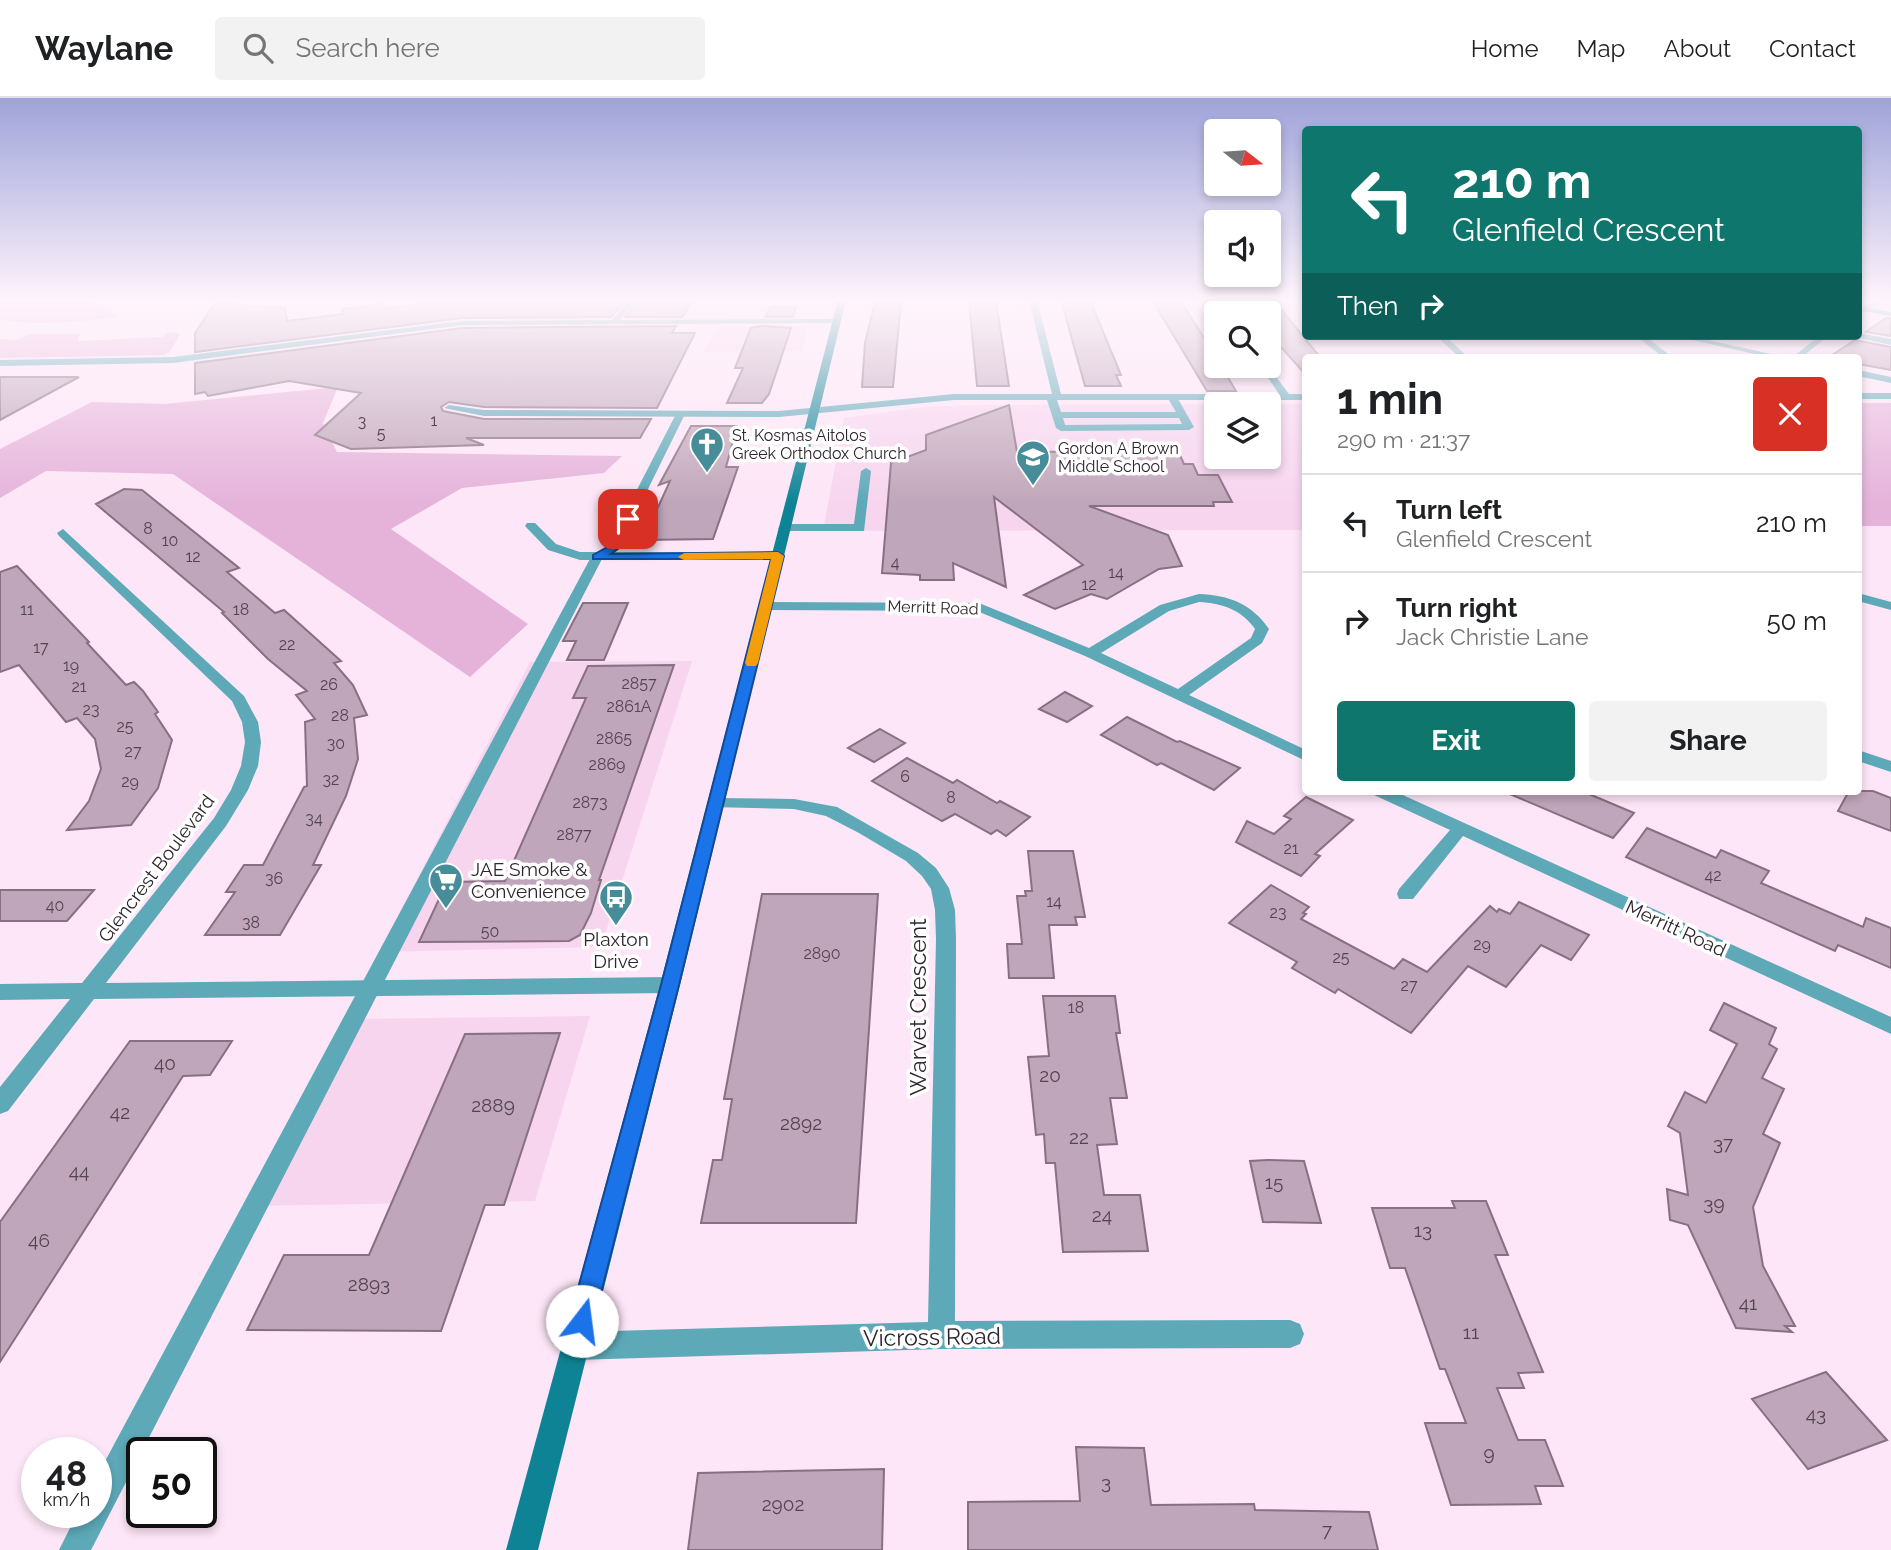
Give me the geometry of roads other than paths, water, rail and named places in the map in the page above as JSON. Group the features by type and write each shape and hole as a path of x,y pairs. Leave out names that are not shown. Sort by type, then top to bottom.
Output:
{"main road":[{"path":"522,1550 670,985 825,368"}],"street":[{"path":"1048,368 1061,428 1189,428 1172,397"},
{"path":"1862,374 1891,380"},
{"path":"1273,378 1286,397"},
{"path":"1862,396 1891,396"},
{"path":"449,408 484,413 680,414 814,412 954,397 1302,397"},
{"path":"112,1478 597,557 613,548 680,414"},
{"path":"785,528 860,528 866,471"},
{"path":"531,526 552,549 567,554 597,557 778,556"},
{"name":"Glencrest Boulevard","path":"0,1104 235,798 249,764 253,732 239,699 64,533"},
{"path":"1862,598 1891,606"},
{"path":"1090,653 1175,603 1193,599 1215,600 1241,606 1255,616 1262,629 1257,640 1179,695"},
{"name":"Merritt Road","path":"766,606 979,607 1090,653 1302,753"},
{"path":"1862,756 1891,767"},
{"name":"Merritt Road","path":"1388,795 1891,1026"},
{"name":"Warvet Crescent","path":"716,803 794,804 831,811 912,857 929,872 940,888 945,911 946,939 941,1335"},
{"path":"1406,894 1460,829"},
{"path":"0,992 670,985"},
{"name":"Vicross Road","path":"575,1346 941,1335 1290,1334"},
{"path":"75,1550 86,1528"}],"place":[{"name":"St. Kosmas Aitolos Greek Orthodox Church","path":"707,474"},
{"name":"Gordon A Brown Middle School","path":"1033,487"},
{"name":"JAE Smoke & Convenience","path":"446,910"},
{"name":"Plaxton Drive","path":"616,927"}]}
